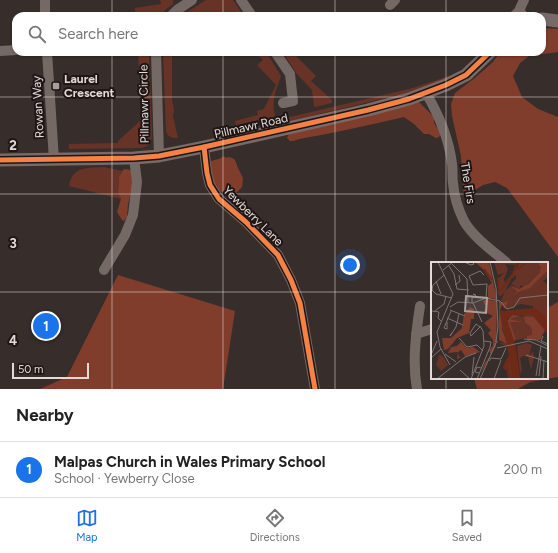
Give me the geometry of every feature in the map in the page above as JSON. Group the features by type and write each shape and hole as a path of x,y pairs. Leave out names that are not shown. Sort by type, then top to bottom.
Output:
{"street":[{"path":"44,0 45,12"},
{"path":"175,12 192,0"},
{"path":"242,0 250,12"},
{"path":"520,12 524,0"},
{"path":"546,20 558,21"},
{"path":"0,50 12,50"},
{"name":"Rowan Way","path":"47,56 54,160"},
{"name":"Pillmawr Circle","path":"156,56 159,156"},
{"path":"278,56 290,74 293,101 284,103"},
{"name":"Pillmawr Road","path":"0,160 134,158 159,156 204,147 368,110 409,99 446,85 466,75 486,56"},
{"name":"The Firs","path":"426,93 433,104 446,138 452,164 456,198 465,222 477,238 507,262"},
{"name":"Yewberry Lane","path":"204,147 210,185 216,195 246,222 278,255 290,280 300,303 315,389"},
{"path":"104,270 125,235 134,215 137,182 134,158"},
{"path":"417,389 415,377 416,334 420,306"},
{"path":"416,334 431,329"}],"shaded area":[{"path":"160,0 173,0 173,4 163,12 135,12 135,8 161,4"},
{"path":"206,0 233,0 241,12 187,12"},
{"path":"546,28 558,29 558,52 546,54"},
{"path":"138,56 149,56 152,135 150,143 145,147 140,148 69,149 69,144 118,143 118,141 142,118"},
{"path":"163,56 172,56 173,116 178,138 170,137 167,135"},
{"path":"259,56 268,56 281,76 274,100 275,116 236,125 235,121 258,115 257,111 264,109 276,85 257,65 263,60"},
{"path":"285,56 296,56 316,76 311,81 332,100 332,103 315,107 312,90 296,73"},
{"path":"497,56 529,56 520,63 513,76 522,97 538,109 558,117 558,257 507,188 495,182 483,185 464,197 461,156 452,116 451,104 455,93 493,62"},
{"path":"452,75 451,78 415,91 273,125 273,121 413,88"},
{"path":"418,101 433,116 434,123 440,132 439,137 436,138 429,134 424,134 404,117 294,141 290,141 287,138 289,134"},
{"path":"224,156 235,160 243,178 242,187 236,193 231,195 225,194 216,187 212,174 211,161"},
{"path":"104,167 122,171 118,185 121,199 69,186 73,175 77,171 87,168"},
{"path":"125,169 131,170 133,186 128,204 127,217 124,221 117,212 121,199 118,192 119,177"},
{"path":"118,275 235,311 223,389 40,389 67,377"},
{"path":"558,302 558,377 548,379 548,307"},
{"path":"474,379 547,379 530,382 518,389 477,389"}],"cycle path":[{"path":"0,160 134,158 159,156 204,147 368,110 409,99 446,85 466,75 486,56"},
{"path":"204,147 210,185 219,199 246,222 278,255 291,280 300,303 315,389"}],"place":[{"name":"Laurel Crescent","path":"56,86"},
{"name":"Malpas Church in Wales Primary School","path":"46,326"}]}
